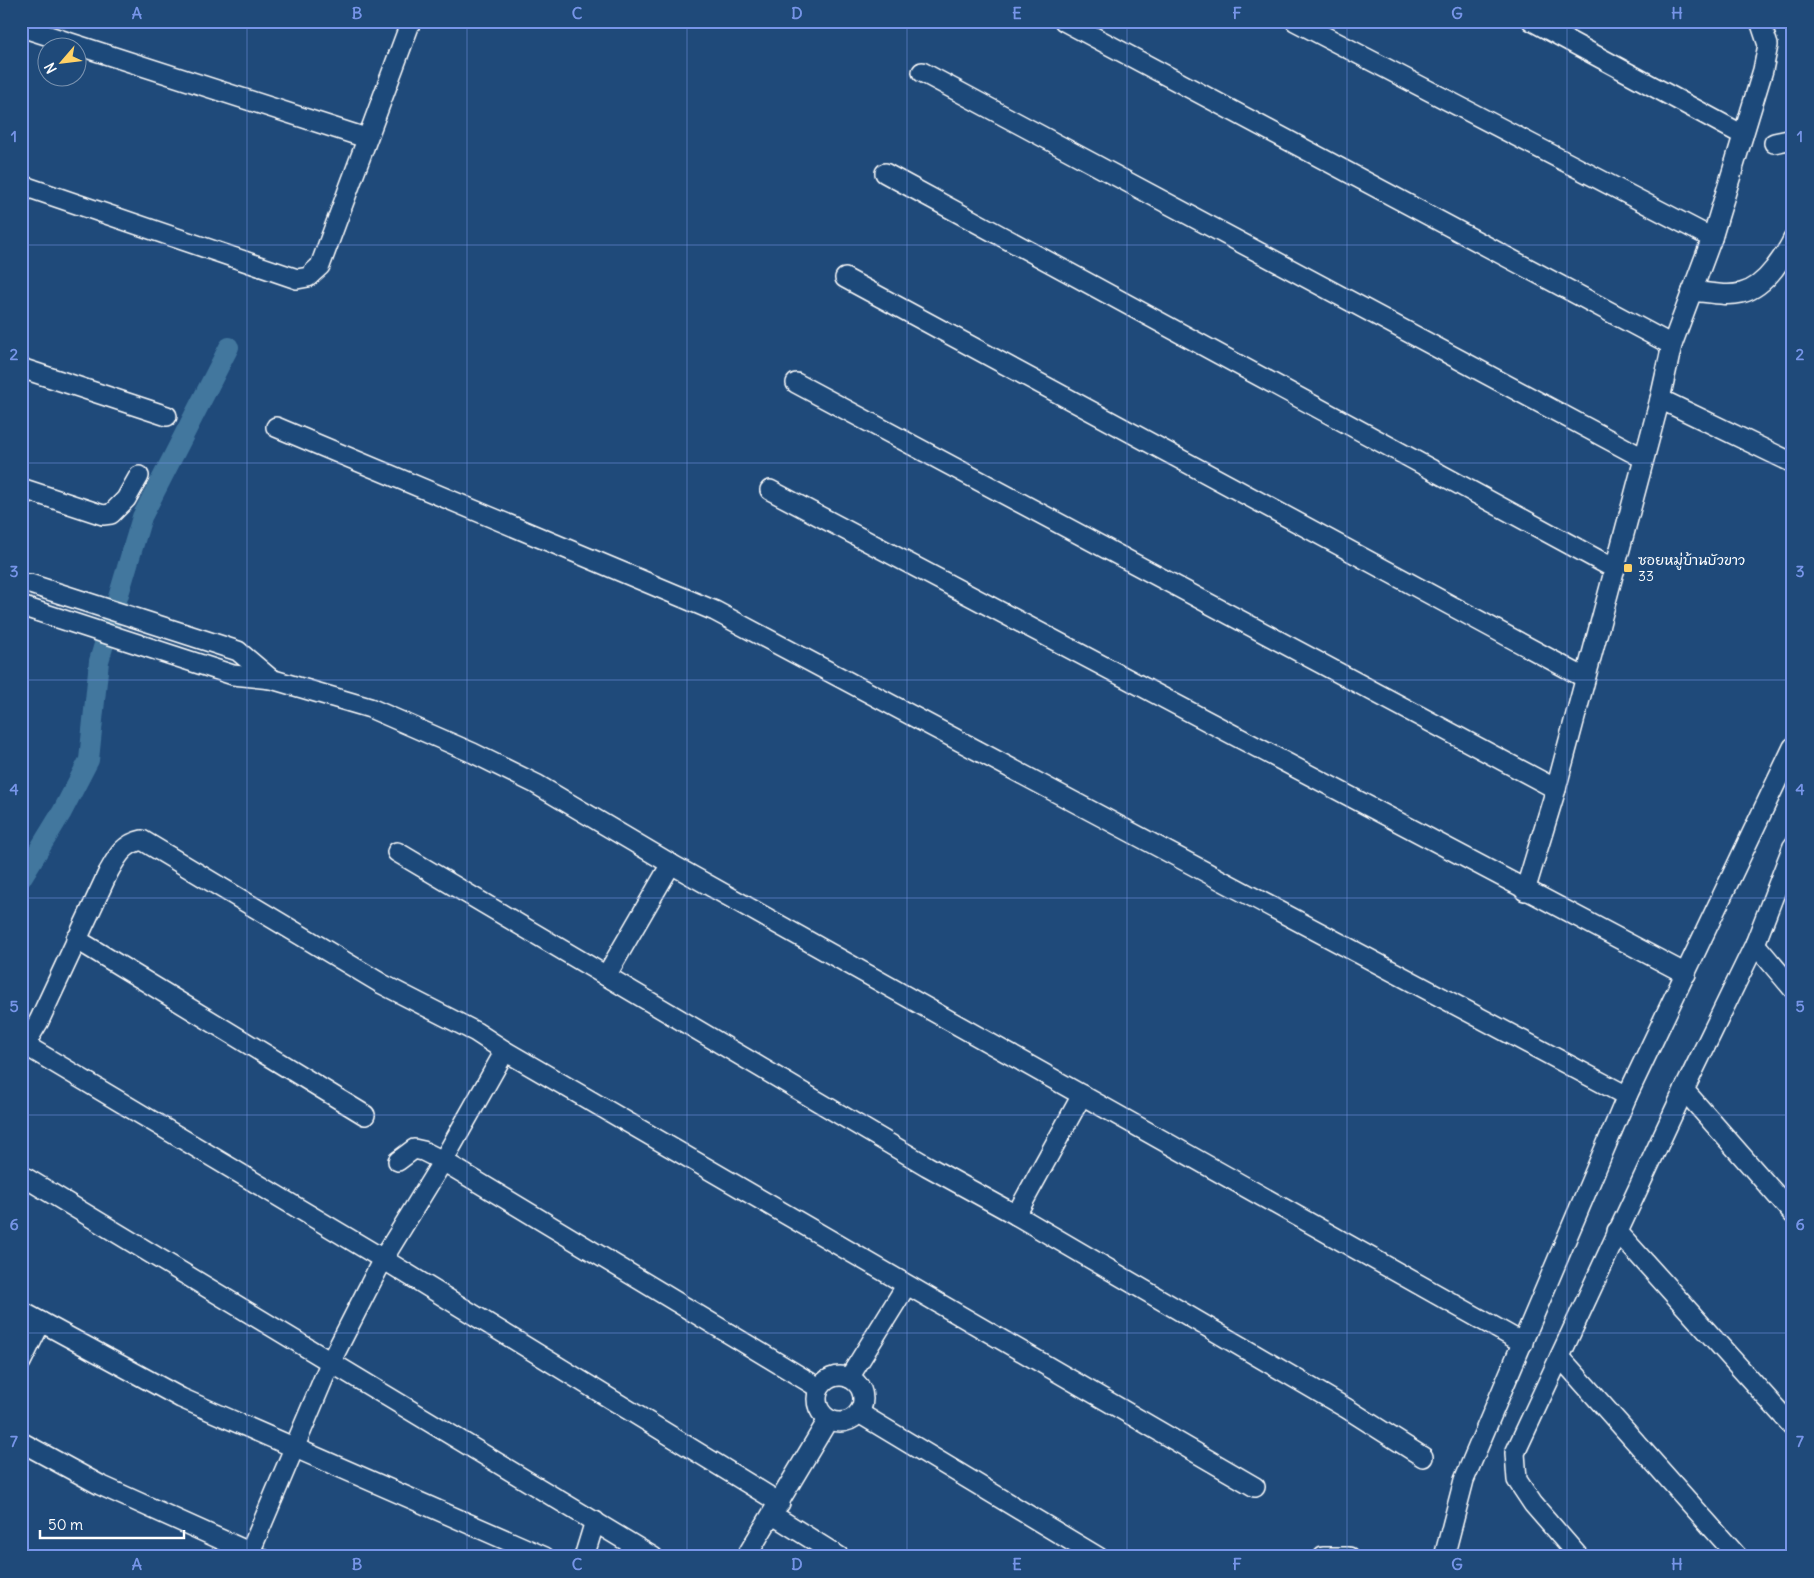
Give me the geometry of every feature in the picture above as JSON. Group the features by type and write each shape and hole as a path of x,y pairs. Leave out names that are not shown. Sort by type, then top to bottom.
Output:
{"street":[{"path":"21,185 297,279 308,277 320,266 366,138 412,21"},
{"path":"1064,21 1672,345"},
{"path":"1295,21 1712,238"},
{"path":"1532,21 1743,135"},
{"path":"1525,891 1556,790 1660,399 1672,345 1712,238 1763,70 1768,45 1760,21"},
{"path":"21,27 366,138"},
{"path":"922,72 1643,458"},
{"path":"1774,143 1793,139"},
{"path":"885,172 1615,569"},
{"path":"1692,291 1736,295 1750,292 1768,276 1789,249 1793,239"},
{"path":"845,278 1585,678"},
{"path":"21,368 167,416"},
{"path":"796,383 1556,790"},
{"path":"1660,399 1793,464"},
{"path":"276,427 715,611 1627,1096"},
{"path":"21,488 94,512 111,514 126,499 139,476"},
{"path":"770,490 1525,891 1686,974"},
{"path":"26,584 238,651 272,679"},
{"path":"22,606 233,675 272,679 370,708 473,753 536,784 671,864 1523,1344"},
{"path":"1444,1557 1464,1480 1627,1096 1793,747"},
{"path":"840,1557 776,1509 383,1259 23,1048 43,1013 76,939 121,851 128,845 142,840 382,984 476,1032 505,1051 906,1286 1255,1487"},
{"path":"1579,1557 1533,1504 1517,1480 1515,1453 1617,1231 1754,944 1793,846"},
{"path":"397,852 928,1166 1016,1215 1346,1408 1423,1457"},
{"path":"606,976 671,864"},
{"path":"76,939 365,1115"},
{"path":"1754,944 1793,989"},
{"path":"21,1442 100,1485 252,1555 293,1448 331,1361 383,1259 443,1161 505,1051"},
{"path":"1684,1090 1793,1214"},
{"path":"1016,1215 1082,1095"},
{"path":"398,1161 414,1149 423,1151 443,1161 820,1388"},
{"path":"21,1175 653,1557"},
{"path":"1617,1231 1793,1427"},
{"path":"849,1378 906,1286"},
{"path":"21,1311 181,1398 545,1557"},
{"path":"21,1362 41,1322"},
{"path":"1560,1357 1738,1557"},
{"path":"832,1377 849,1378 858,1384 863,1393 864,1404 853,1420 836,1423 828,1420 817,1406 817,1396 820,1388 832,1377"},
{"path":"859,1413 1098,1557"},
{"path":"746,1557 828,1420"},
{"path":"584,1557 595,1522"},
{"path":"1323,1557 1349,1557"}],"waterway":[{"path":"21,879 62,812 89,760 99,661 142,517 229,347"}],"place":[{"name":"ซอยหมู่บ้านบัวขาว 33","path":"1628,568"}]}
